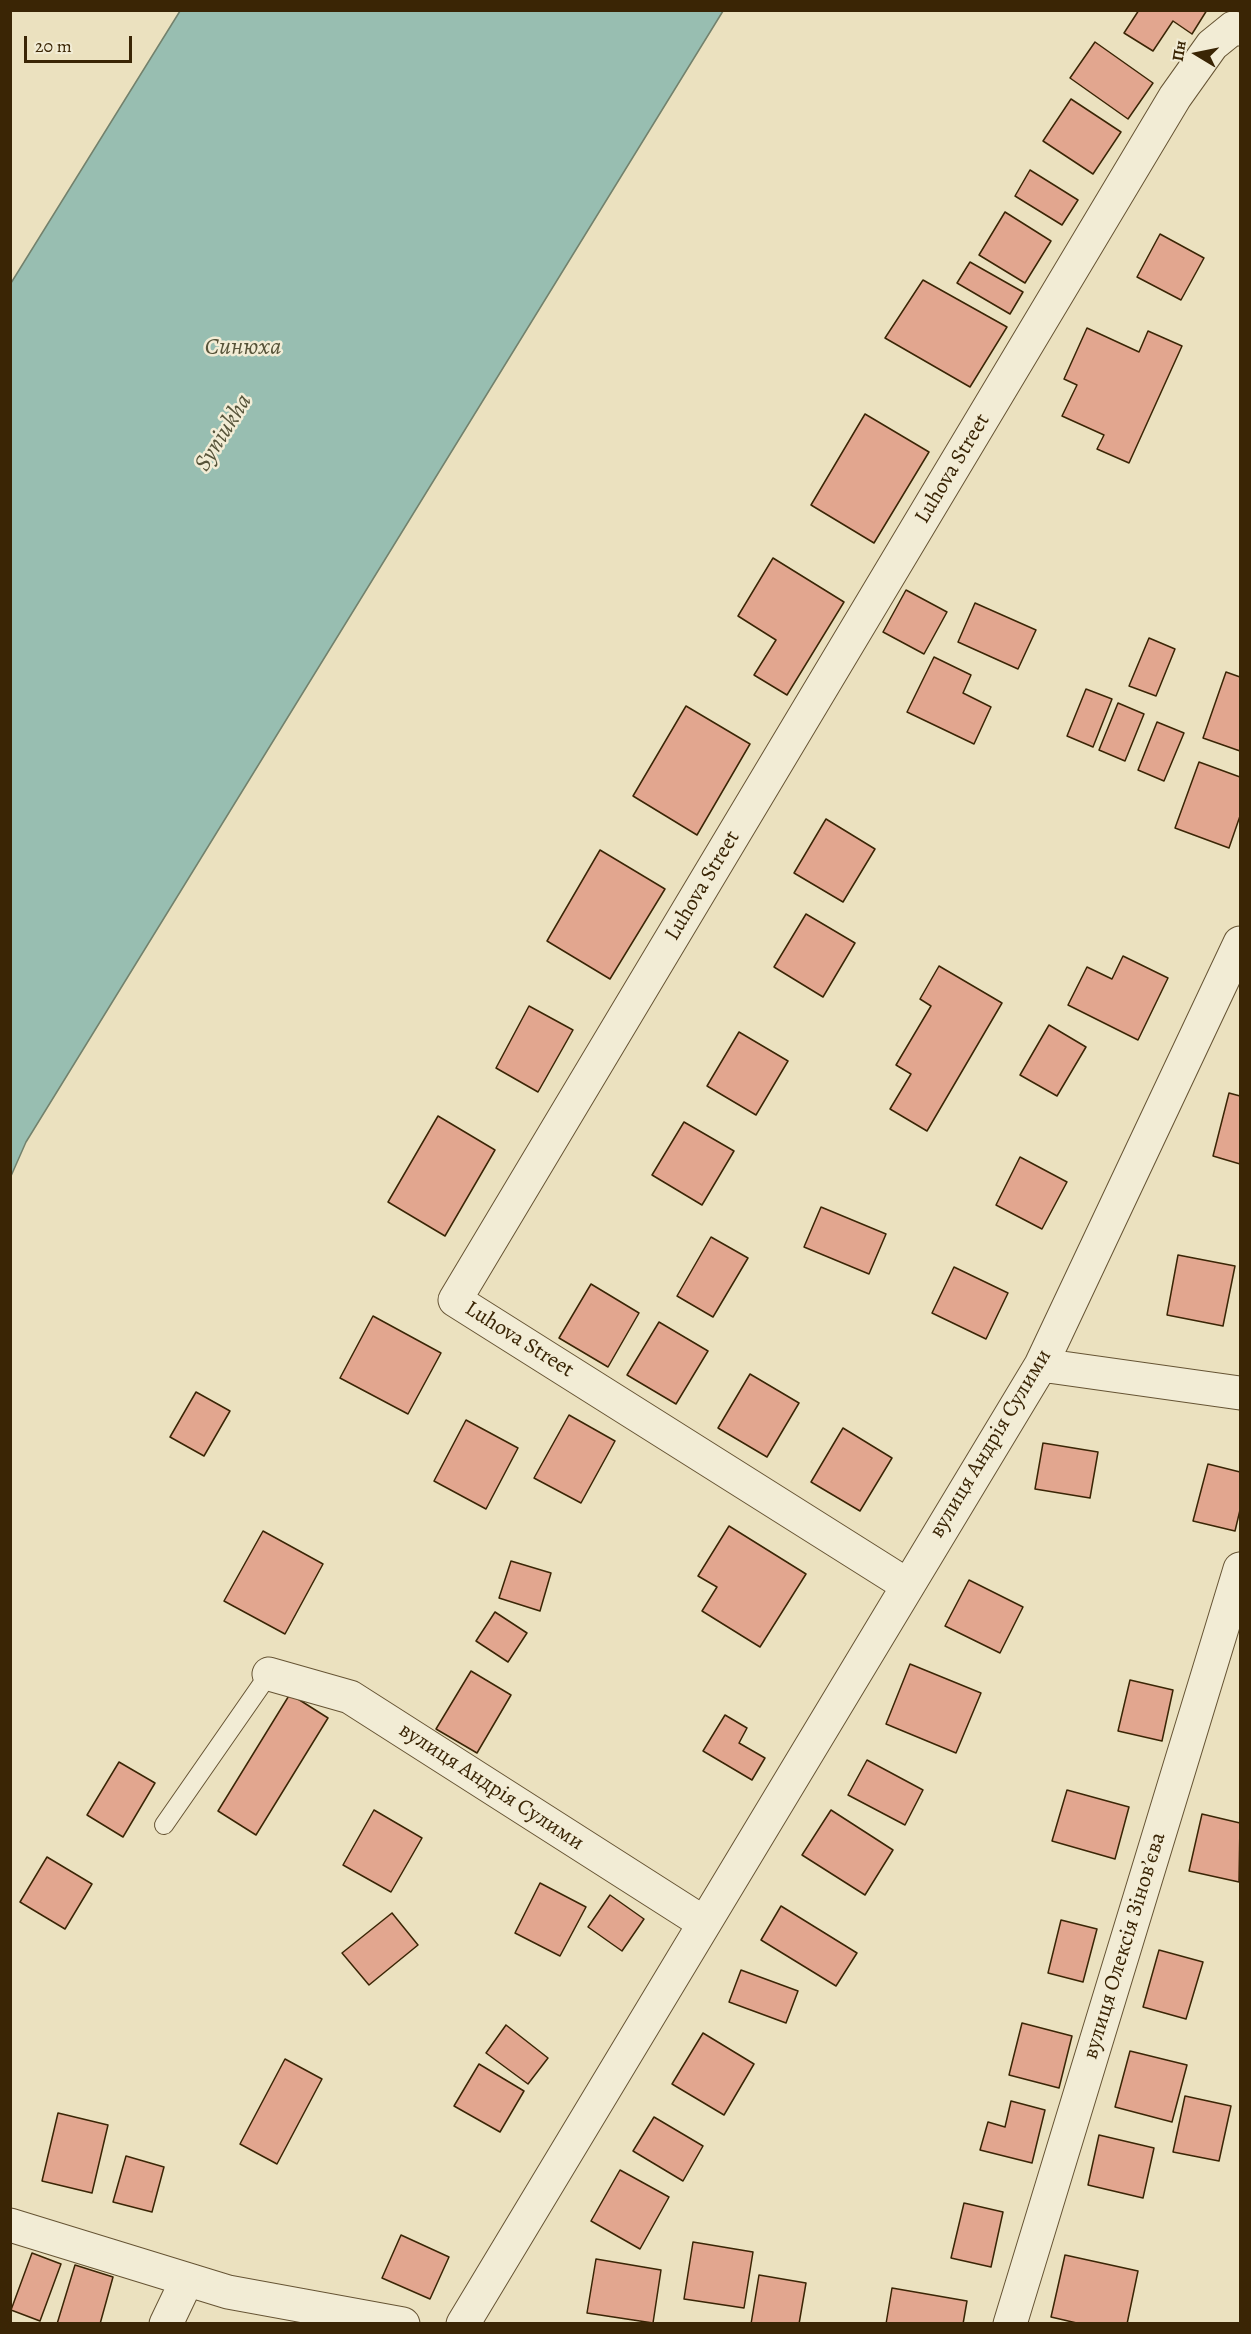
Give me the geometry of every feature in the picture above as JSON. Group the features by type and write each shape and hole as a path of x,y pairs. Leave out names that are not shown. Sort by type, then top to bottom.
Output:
{"street":[{"name":"Luhova Street","path":"907,1585 455,1300 1175,97 1212,45 1233,28 1240,29"},
{"name":"вулиця Андрія Сулими","path":"463,2324 1041,1365 1240,943"},
{"path":"1041,1365 1240,1393"},
{"name":"вулиця Олексія Зіновʼєва","path":"1010,2324 1240,1569"},
{"name":"вулиця Андрія Сулими","path":"268,1674 350,1696 704,1923"},
{"path":"10,2225 228,2292 403,2324"},
{"path":"166,2324 187,2280"}],"lane":[{"path":"164,1825 268,1674"}],"water":[{"name":"Синюха","path":"180,11 723,11 26,1142 11,1176 11,283"}],"building":[{"path":"1139,10 1207,10 1192,34 1173,21 1153,51 1124,33"},
{"path":"1095,42 1153,83 1128,119 1070,78"},
{"path":"1071,99 1121,132 1093,174 1043,141"},
{"path":"1030,170 1078,200 1062,225 1015,196"},
{"path":"1005,212 1051,241 1025,283 979,255"},
{"path":"1160,234 1204,258 1181,300 1137,277"},
{"path":"970,262 1023,292 1010,314 957,283"},
{"path":"923,280 1007,327 970,387 885,338"},
{"path":"1087,328 1139,352 1148,331 1182,346 1129,463 1097,449 1104,435 1062,416 1077,385 1064,379"},
{"path":"865,414 929,452 874,543 811,505"},
{"path":"773,558 844,602 787,695 754,675 776,640 738,616"},
{"path":"906,590 947,612 924,654 883,632"},
{"path":"975,603 1036,630 1018,669 958,642"},
{"path":"1149,638 1175,649 1156,696 1129,686"},
{"path":"934,657 971,675 963,693 991,707 974,744 907,712"},
{"path":"1226,672 1240,677 1240,751 1203,738"},
{"path":"1086,689 1112,699 1093,747 1067,736"},
{"path":"1118,703 1144,714 1125,761 1099,750"},
{"path":"686,706 750,744 697,835 633,796"},
{"path":"1157,722 1184,733 1164,781 1138,770"},
{"path":"1199,762 1240,777 1240,816 1229,848 1175,828"},
{"path":"826,819 875,849 843,902 794,873"},
{"path":"600,850 665,889 610,979 547,941"},
{"path":"806,914 855,943 823,997 774,967"},
{"path":"1123,956 1168,978 1138,1040 1068,1005 1087,967 1112,979"},
{"path":"939,966 1002,1003 927,1131 890,1109 911,1074 896,1065 931,1006 920,999"},
{"path":"529,1006 573,1030 538,1092 496,1068"},
{"path":"1049,1025 1086,1047 1057,1096 1020,1075"},
{"path":"739,1032 788,1061 756,1115 707,1086"},
{"path":"1229,1093 1240,1096 1240,1164 1213,1156"},
{"path":"438,1116 495,1150 445,1236 388,1202"},
{"path":"684,1122 734,1151 702,1205 652,1175"},
{"path":"1020,1157 1067,1182 1042,1229 996,1205"},
{"path":"821,1207 886,1234 869,1274 804,1247"},
{"path":"711,1237 748,1258 713,1317 677,1296"},
{"path":"1178,1255 1235,1266 1223,1326 1167,1315"},
{"path":"954,1267 1008,1293 986,1339 932,1313"},
{"path":"591,1284 639,1313 608,1367 559,1338"},
{"path":"373,1316 441,1353 408,1414 340,1378"},
{"path":"659,1322 708,1351 676,1404 627,1375"},
{"path":"750,1374 799,1403 767,1457 718,1428"},
{"path":"196,1392 230,1411 204,1456 170,1437"},
{"path":"569,1415 615,1441 581,1503 534,1478"},
{"path":"466,1420 518,1448 486,1509 434,1481"},
{"path":"843,1428 892,1458 860,1511 811,1482"},
{"path":"1043,1443 1098,1452 1090,1498 1035,1489"},
{"path":"1208,1464 1240,1472 1240,1510 1235,1531 1193,1521"},
{"path":"729,1526 806,1574 760,1647 702,1611 717,1587 698,1576"},
{"path":"263,1531 323,1564 285,1634 224,1601"},
{"path":"511,1561 551,1573 540,1611 499,1598"},
{"path":"969,1580 1023,1607 1000,1653 945,1626"},
{"path":"495,1612 527,1633 508,1662 476,1641"},
{"path":"910,1664 981,1693 956,1753 886,1724"},
{"path":"471,1671 511,1695 477,1753 436,1729"},
{"path":"1130,1680 1173,1690 1162,1741 1118,1731"},
{"path":"290,1694 328,1718 256,1835 218,1811"},
{"path":"725,1715 747,1728 739,1743 765,1758 752,1780 703,1751"},
{"path":"867,1760 923,1790 905,1825 848,1795"},
{"path":"119,1762 155,1783 123,1837 87,1815"},
{"path":"1067,1790 1129,1807 1115,1859 1052,1841"},
{"path":"374,1810 422,1838 391,1892 343,1865"},
{"path":"831,1810 893,1850 865,1895 802,1855"},
{"path":"1202,1814 1240,1823 1239,1882 1189,1871"},
{"path":"47,1857 92,1884 65,1929 20,1902"},
{"path":"540,1883 586,1907 560,1956 515,1933"},
{"path":"610,1895 644,1919 622,1951 588,1927"},
{"path":"781,1906 857,1953 836,1986 761,1940"},
{"path":"392,1913 418,1945 369,1985 342,1953"},
{"path":"1061,1920 1097,1929 1083,1982 1048,1973"},
{"path":"1159,1950 1203,1962 1186,2019 1143,2007"},
{"path":"741,1970 798,1991 786,2023 729,2002"},
{"path":"1022,2023 1072,2036 1059,2088 1009,2075"},
{"path":"506,2025 548,2058 528,2084 486,2053"},
{"path":"703,2033 754,2064 724,2115 672,2084"},
{"path":"1130,2051 1187,2065 1172,2122 1115,2107"},
{"path":"285,2059 322,2079 277,2164 240,2144"},
{"path":"479,2064 524,2091 500,2132 454,2106"},
{"path":"1185,2096 1231,2106 1219,2161 1173,2152"},
{"path":"1011,2101 1045,2110 1032,2163 980,2150 988,2122 1005,2127"},
{"path":"58,2113 108,2125 92,2193 42,2181"},
{"path":"654,2117 703,2146 683,2181 633,2151"},
{"path":"1099,2135 1154,2148 1143,2198 1088,2185"},
{"path":"126,2156 164,2167 152,2212 113,2202"},
{"path":"620,2170 669,2197 640,2249 591,2221"},
{"path":"964,2203 1003,2212 991,2267 951,2258"},
{"path":"401,2235 449,2257 430,2299 382,2278"},
{"path":"693,2242 753,2252 744,2308 684,2299"},
{"path":"32,2253 61,2264 40,2321 11,2310"},
{"path":"1065,2255 1138,2271 1127,2324 1081,2324 1051,2317"},
{"path":"596,2259 661,2270 653,2323 587,2313"},
{"path":"75,2265 113,2277 100,2324 57,2324"},
{"path":"759,2275 806,2283 799,2324 751,2324"},
{"path":"892,2288 967,2301 963,2324 886,2324"}],"water label":[{"name":"Syniukha","path":"224,433"}]}
